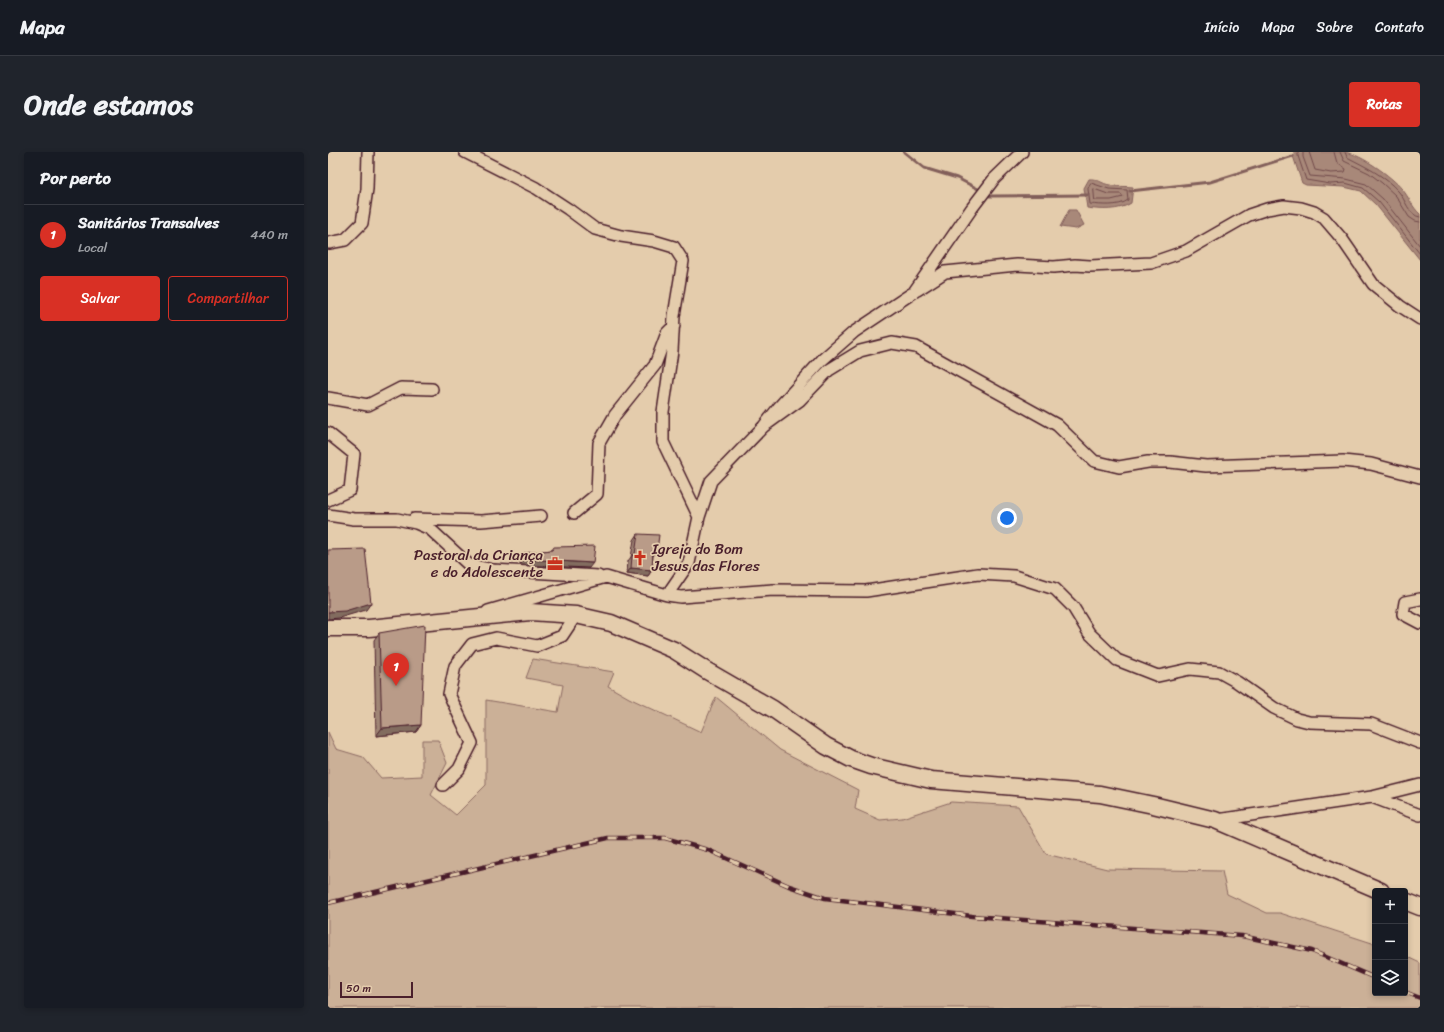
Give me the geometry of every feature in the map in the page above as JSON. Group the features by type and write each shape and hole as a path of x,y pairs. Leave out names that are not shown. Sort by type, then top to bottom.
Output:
{"main road":[{"path":"328,628 369,628 466,617 530,612 576,615 611,623 674,650 773,709 826,746 851,759 871,766 931,780 1100,794 1215,820 1374,888"},
{"path":"1408,902 1420,907"}],"street":[{"path":"330,243 345,240 362,223 367,189 368,152"},
{"path":"465,152 536,188 595,229 621,236 654,241 674,247 684,261 663,412 664,442 699,517"},
{"path":"914,292 994,179 1022,152"},
{"path":"667,595 689,563 699,517 711,481 764,426 779,407 822,360 854,332 945,272 1018,265 1054,267 1151,263 1186,251 1249,215 1266,209 1284,206 1301,208 1314,212 1324,218 1342,239 1373,284 1400,306 1420,319"},
{"path":"574,513 597,494 599,443 615,415 655,365 666,333 674,326"},
{"path":"764,426 800,400 829,370 860,351 892,343 916,347 1057,425 1094,461 1119,467 1148,462 1170,462 1206,466 1343,461 1370,464 1420,477"},
{"path":"328,398 368,405 401,388 432,389"},
{"path":"328,434 354,454 350,490 328,500"},
{"path":"328,515 354,520 398,519 481,521 541,516"},
{"path":"398,519 416,523 430,529 469,565 493,570 606,576 667,595 681,597 773,590 866,591 978,574 1014,576 1055,589 1074,607 1089,632 1117,660 1158,676 1190,669 1219,672 1237,682 1274,708 1297,719 1309,722 1370,724 1420,743"},
{"path":"466,617 606,576"},
{"path":"1420,599 1405,602 1403,614 1420,623"},
{"path":"443,785 459,769 472,743 449,694 455,666 472,644 496,638 537,646 562,636 576,615"},
{"path":"1215,820 1372,797 1420,785"},
{"path":"1372,797 1420,815"}],"shaded area":[{"path":"533,659 614,672 608,686 629,698 701,732 716,697 780,750 858,790 855,809 880,820 902,818 951,802 1018,806 1046,854 1107,869 1222,871 1227,894 1267,913 1280,913 1372,943 1372,996 1408,996 1408,957 1420,963 1420,1008 328,1008 328,732 336,749 363,757 381,778 422,776 422,740 438,740 447,763 431,795 456,815 486,785 486,700 558,712 563,685 526,678"}],"water":[{"path":"1295,152 1345,152 1360,157 1391,178 1407,195 1420,214 1420,260 1376,205 1361,191 1344,187 1306,185 1302,183 1293,156"},
{"path":"1089,179 1095,179 1104,184 1113,186 1133,187 1131,203 1115,209 1087,208 1084,188"},
{"path":"1069,210 1076,210 1084,225 1076,229 1060,227"}],"building":[{"name":"Igreja do Bom Jesus das Flores","path":"638,534 659,535 657,550 653,550 652,570 631,568 632,556 635,554"},
{"path":"595,546 593,563 524,559 524,553 552,550 554,547"},
{"path":"365,549 371,603 345,611 328,612 328,550"},
{"path":"425,625 421,725 382,728 379,633"}],"waterway":[{"path":"904,152 924,168 957,178 982,191"},
{"path":"1130,191 1210,182 1293,156"},
{"path":"987,194 990,196 1088,195"}],"railway":[{"path":"328,903 608,838 665,838 708,850 789,886 825,898 972,916 1242,936 1312,951 1372,977"},
{"path":"1408,993 1420,998"}],"place":[{"name":"Igreja do Bom Jesus das Flores","path":"640,558"},
{"name":"Pastoral da Criança e do Adolescente","path":"555,564"},
{"name":"Sanitários Transalves","path":"396,686"}]}
